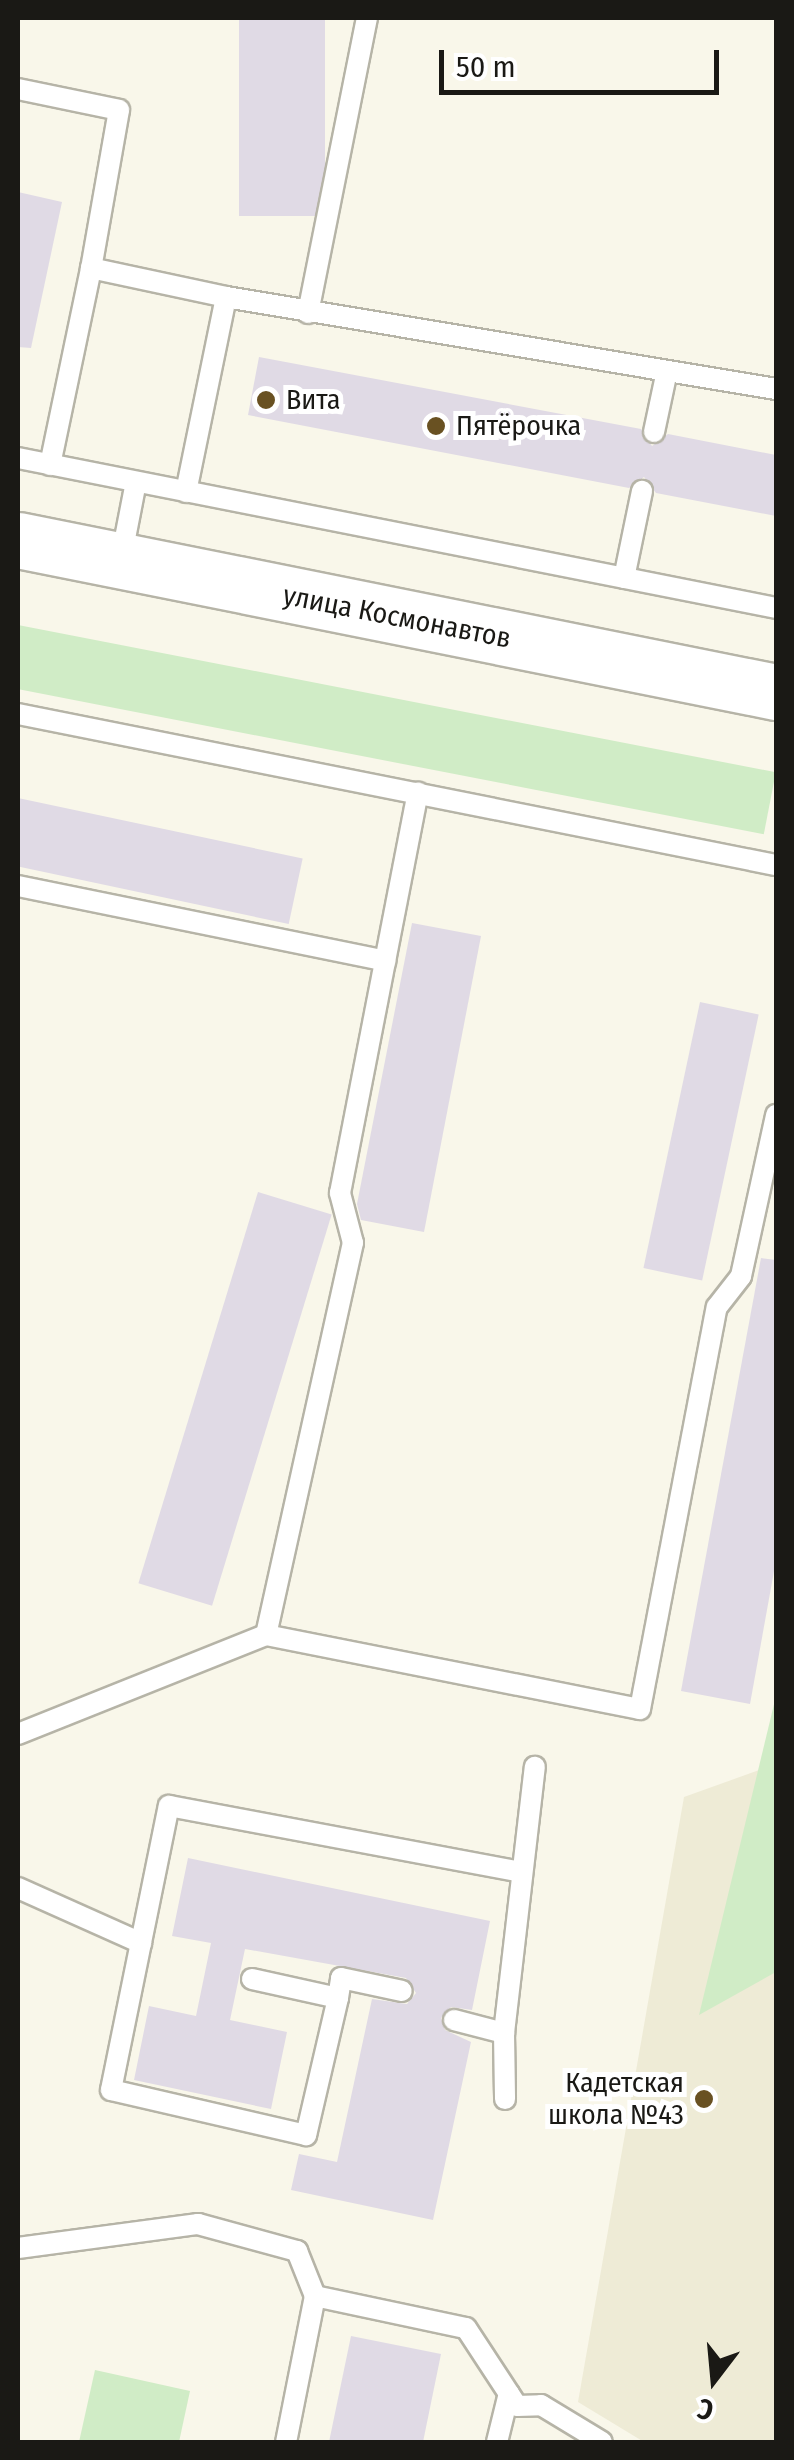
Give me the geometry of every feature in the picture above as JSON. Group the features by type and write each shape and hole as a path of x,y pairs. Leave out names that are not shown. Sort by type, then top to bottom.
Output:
{"main road":[{"name":"улица Космонавтов","path":"18,540 776,692"}],"lane":[{"path":"308,313 368,18"},
{"path":"18,89 119,110 50,465"},
{"path":"90,268 308,313 776,389"},
{"path":"186,492 226,297"},
{"path":"654,432 667,372"},
{"path":"18,458 776,608"},
{"path":"121,562 136,482"},
{"path":"624,578 642,490"},
{"path":"18,714 776,865"},
{"path":"266,1635 353,1243 340,1192 418,793"},
{"path":"18,886 385,960"},
{"path":"18,1734 266,1635 640,1709 718,1307 741,1276 776,1115"},
{"path":"505,2099 504,2033 518,1871 536,1767"},
{"path":"402,1991 341,1978 306,2134 110,2090 169,1806 518,1871"},
{"path":"18,1888 140,1944"},
{"path":"252,1979 338,1998"},
{"path":"454,2020 504,2033"},
{"path":"18,2248 198,2224 297,2251 315,2296 286,2442"},
{"path":"315,2296 466,2328 517,2406 541,2406 602,2442"},
{"path":"497,2442 509,2393"}],"shaded area":[{"name":"Кадетская школа №43","path":"776,1764 776,2442 644,2442 578,2402 684,1797"}],"green space":[{"path":"18,625 776,772 764,834 18,689"},
{"path":"776,1696 776,1972 699,2015"},
{"path":"95,2370 190,2391 179,2442 79,2442"}],"building":[{"path":"239,18 325,18 325,216 239,216"},
{"path":"18,192 62,202 31,348 18,347"},
{"path":"259,357 641,429 652,446 668,434 776,455 776,516 656,493 644,477 629,488 248,415"},
{"path":"18,798 303,859 289,924 18,866"},
{"path":"412,923 481,936 424,1232 361,1220 357,1204"},
{"path":"700,1002 759,1014 702,1281 643,1268"},
{"path":"258,1192 332,1215 212,1606 138,1583"},
{"path":"761,1258 776,1260 776,1560 750,1704 681,1691"},
{"path":"188,1858 490,1921 472,2010 451,2007 441,2018 445,2030 471,2042 433,2220 291,2190 299,2154 337,2162 372,1999 407,2004 416,1993 406,1978 245,1949 230,2020 287,2032 271,2109 134,2080 149,2006 196,2016 211,1943 172,1936"},
{"path":"351,2336 441,2354 423,2442 329,2442"}],"place":[{"name":"Вита","path":"266,400"},
{"name":"Пятёрочка","path":"436,426"},
{"name":"Кадетская школа №43","path":"704,2099"}]}
